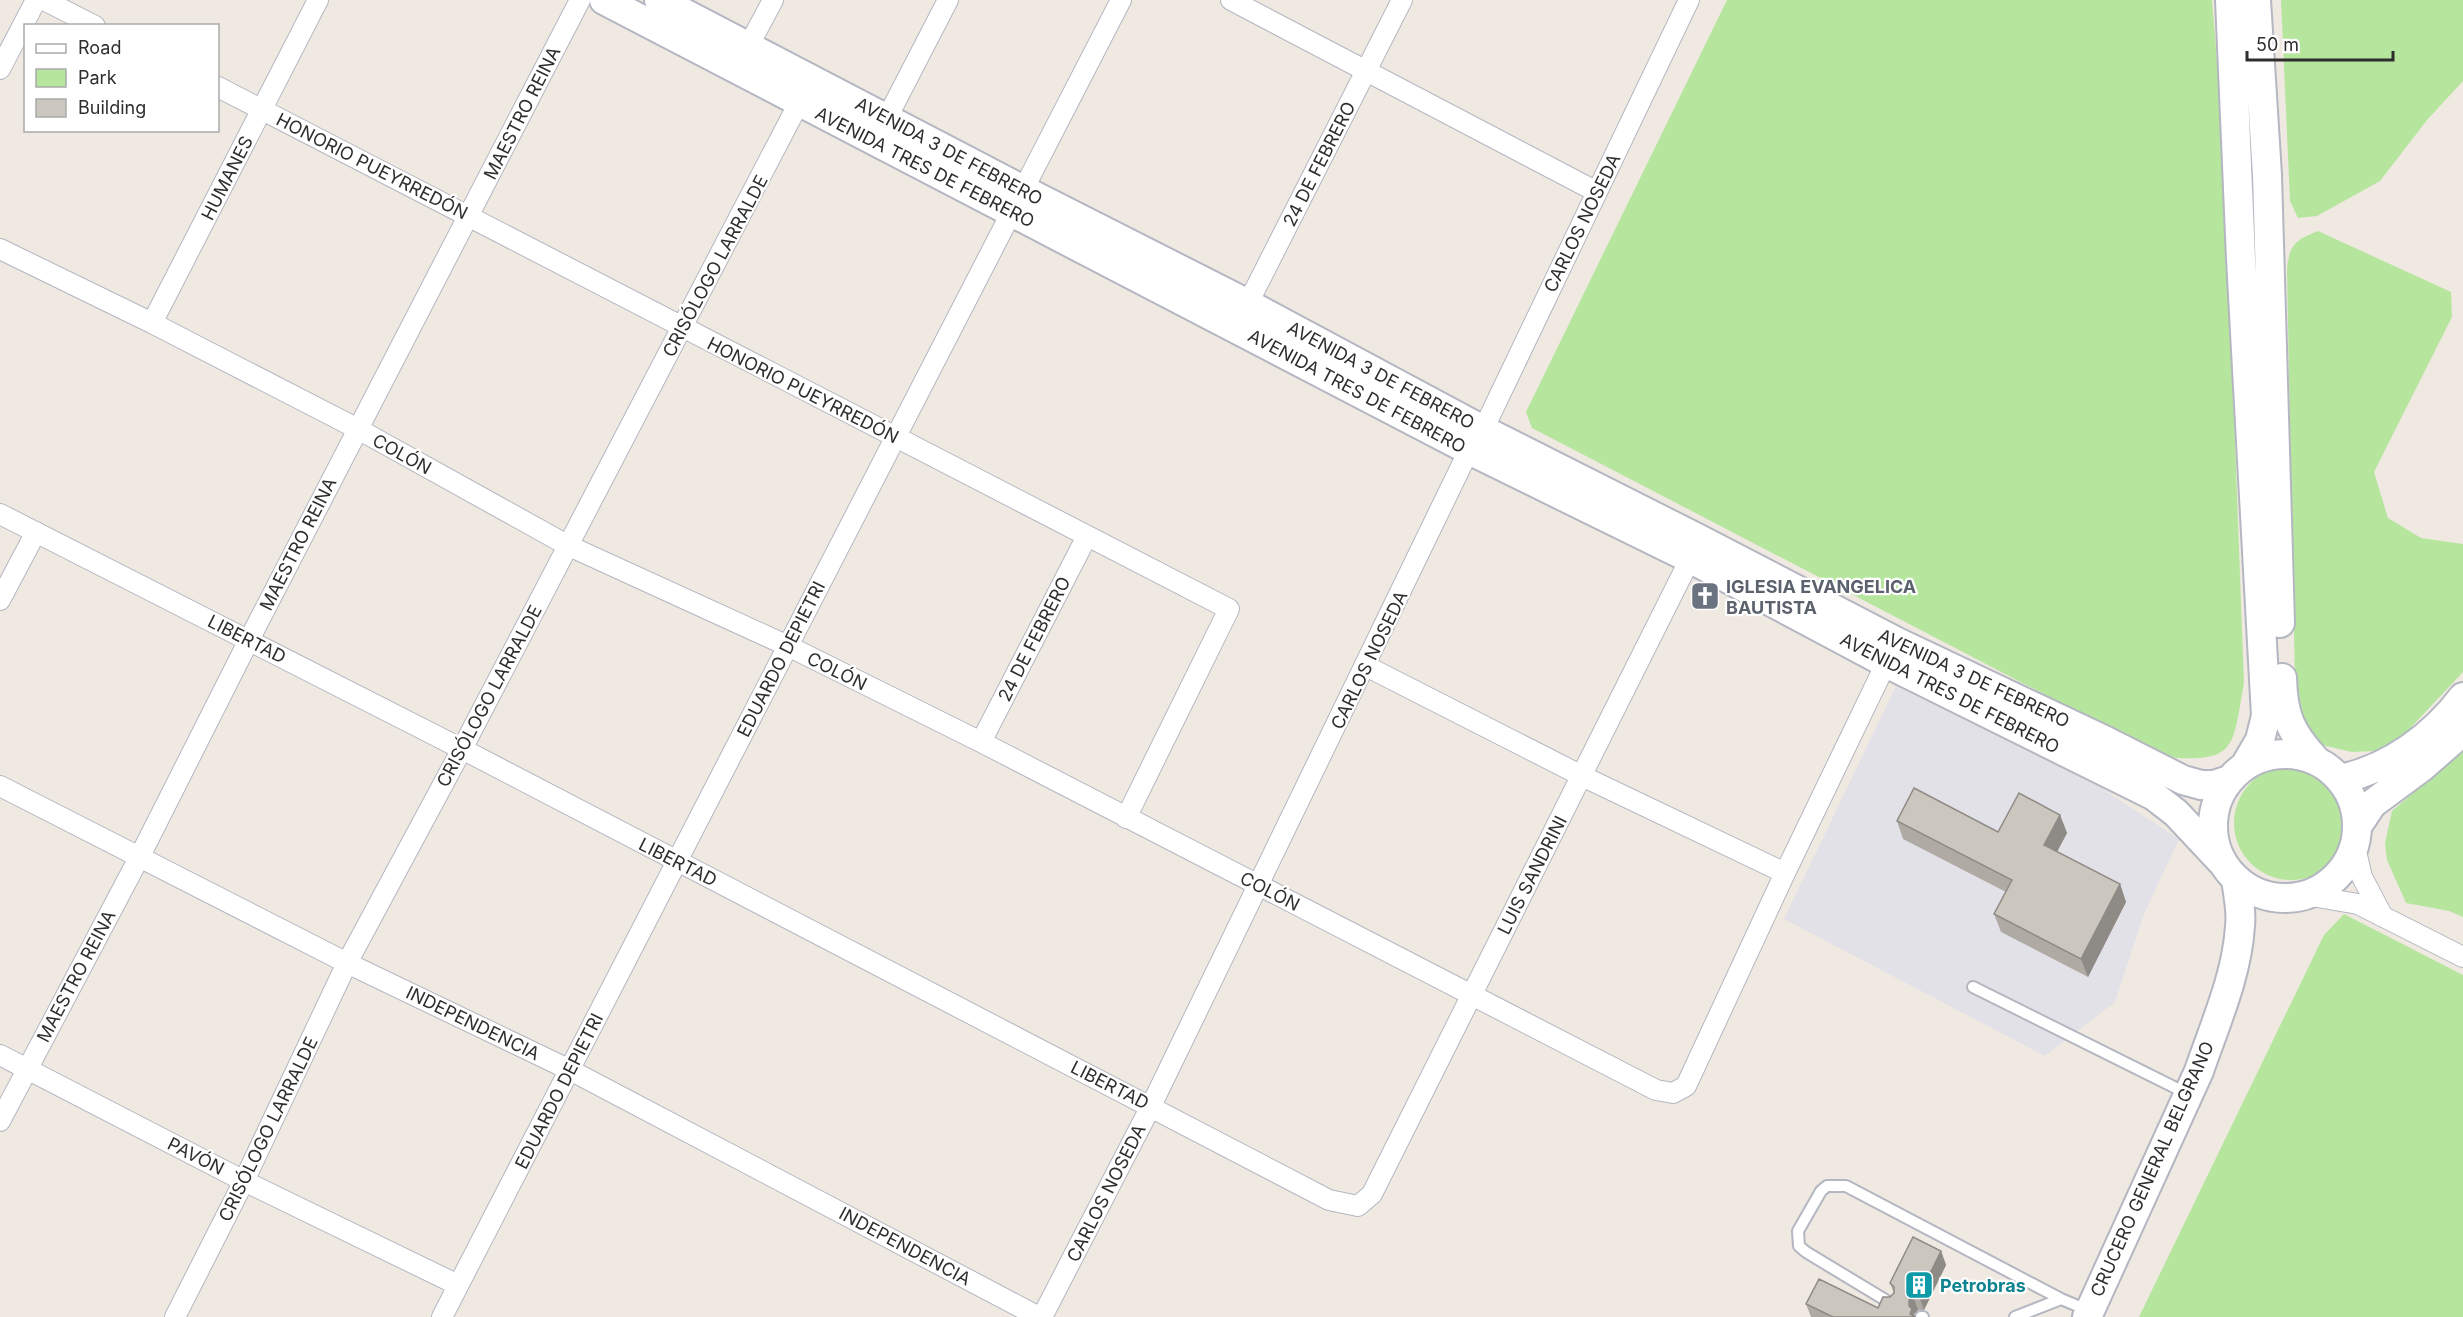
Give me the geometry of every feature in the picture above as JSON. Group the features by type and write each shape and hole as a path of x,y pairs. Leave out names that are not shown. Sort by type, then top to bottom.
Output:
{"main road":[{"name":"AVENIDA TRES DE FEBRERO","path":"604,0 805,91 1242,316 1476,440 1695,549 1892,652 2154,796 2176,813 2228,870"},
{"name":"AVENIDA 3 DE FEBRERO","path":"660,0 748,47 805,91 887,118 1017,201"},
{"path":"2230,0 2266,716 2260,740 2217,798 2212,819 2214,841 2228,870 2249,889 2265,896 2294,897"},
{"path":"2256,0 2267,175 2282,702 2287,719 2298,740 2314,759"},
{"name":"AVENIDA 3 DE FEBRERO","path":"1892,652 2106,741 2183,780 2202,785 2214,785 2237,772"},
{"path":"2341,779 2364,774 2387,764 2419,742 2463,697"},
{"path":"2235,965 2257,924 2294,897 2327,885 2344,868 2356,836 2372,804 2422,767 2463,731"},
{"path":"2237,772 2268,755 2291,753 2324,764 2341,779 2354,801 2356,836"},
{"name":"CRUCERO GENERAL BELGRANO","path":"2088,1314 2199,1071 2235,965 2240,926 2228,870"}],"street":[{"path":"0,69 36,0"},
{"path":"44,0 91,24"},
{"name":"HUMANES","path":"152,323 318,0"},
{"name":"MAESTRO REINA","path":"0,1121 140,856 249,640 580,0"},
{"path":"748,47 772,0"},
{"path":"887,118 948,0"},
{"name":"EDUARDO DEPIETRI","path":"442,1317 1121,0"},
{"path":"1231,0 1597,192"},
{"name":"24 DE FEBRERO","path":"1242,316 1402,0"},
{"name":"CARLOS NOSEDA","path":"1040,1317 1151,1106 1689,0"},
{"name":"HONORIO PUEYRREDÓN","path":"219,88 1229,609 1126,818"},
{"name":"CRISÓLOGO LARRALDE","path":"175,1317 244,1181 347,963 462,749 805,91"},
{"name":"COLÓN","path":"0,249 152,323 358,429 567,545 788,646 981,742 1656,1090 1673,1093 1686,1086 1785,873"},
{"name":"LIBERTAD","path":"0,514 462,749 1329,1200 1358,1206"},
{"path":"0,600 36,532"},
{"name":"24 DE FEBRERO","path":"981,742 1087,536"},
{"name":"LUIS SANDRINI","path":"1358,1206 1372,1194 1695,549"},
{"path":"1366,666 1582,776 1785,873 1892,652"},
{"name":"INDEPENDENCIA","path":"0,786 347,963 570,1070 1040,1317"},
{"path":"2356,836 2362,877 2383,917"},
{"path":"2294,897 2358,904 2463,957"},
{"name":"PAVÓN","path":"0,1055 244,1181 458,1286"}],"lane":[{"path":"1973,987 2188,1094"},
{"path":"1892,1304 1799,1246 1798,1231 1821,1191 1827,1186 1846,1186 2088,1314"},
{"path":"2015,1317 2061,1299"}],"shaded area":[{"path":"1896,686 2100,787 2179,839 2144,914 2115,1002 2045,1056 1784,919"}],"green space":[{"path":"1727,0 2212,0 2224,147 2244,683 2233,737 2227,747 2219,753 2206,757 2165,757 1532,428 1526,412"},
{"path":"2281,0 2463,0 2463,81 2427,120 2380,181 2317,216 2298,218 2290,201"},
{"path":"2318,231 2451,292 2452,317 2374,472 2388,518 2421,538 2463,544 2463,672 2400,739 2374,751 2352,752 2322,745 2299,715 2295,687 2287,270 2290,254 2295,244"},
{"path":"2463,751 2463,917 2449,911 2406,903 2387,860 2385,843 2392,811"},
{"path":"2291,766 2313,771 2331,783 2343,801 2348,823 2343,845 2331,863 2313,875 2291,880 2269,875 2251,863 2239,845 2234,823 2239,801 2251,783 2269,771"},
{"path":"2344,914 2463,975 2463,1317 2139,1317 2324,935"}],"building":[{"path":"1914,788 1998,832 2019,793 2060,815 2044,845 2120,884 2081,959 1994,914 2012,880 1897,821"},
{"path":"1913,1237 1941,1251 1919,1296 1913,1296 1909,1300 1909,1306 1912,1309 1910,1314 1915,1317 1833,1317 1806,1304 1819,1279 1878,1308 1883,1297 1890,1297 1894,1293 1894,1287 1890,1283"}],"place":[{"name":"IGLESIA EVANGELICA BAUTISTA","path":"1705,596"},
{"name":"Petrobras","path":"1919,1285"}]}
